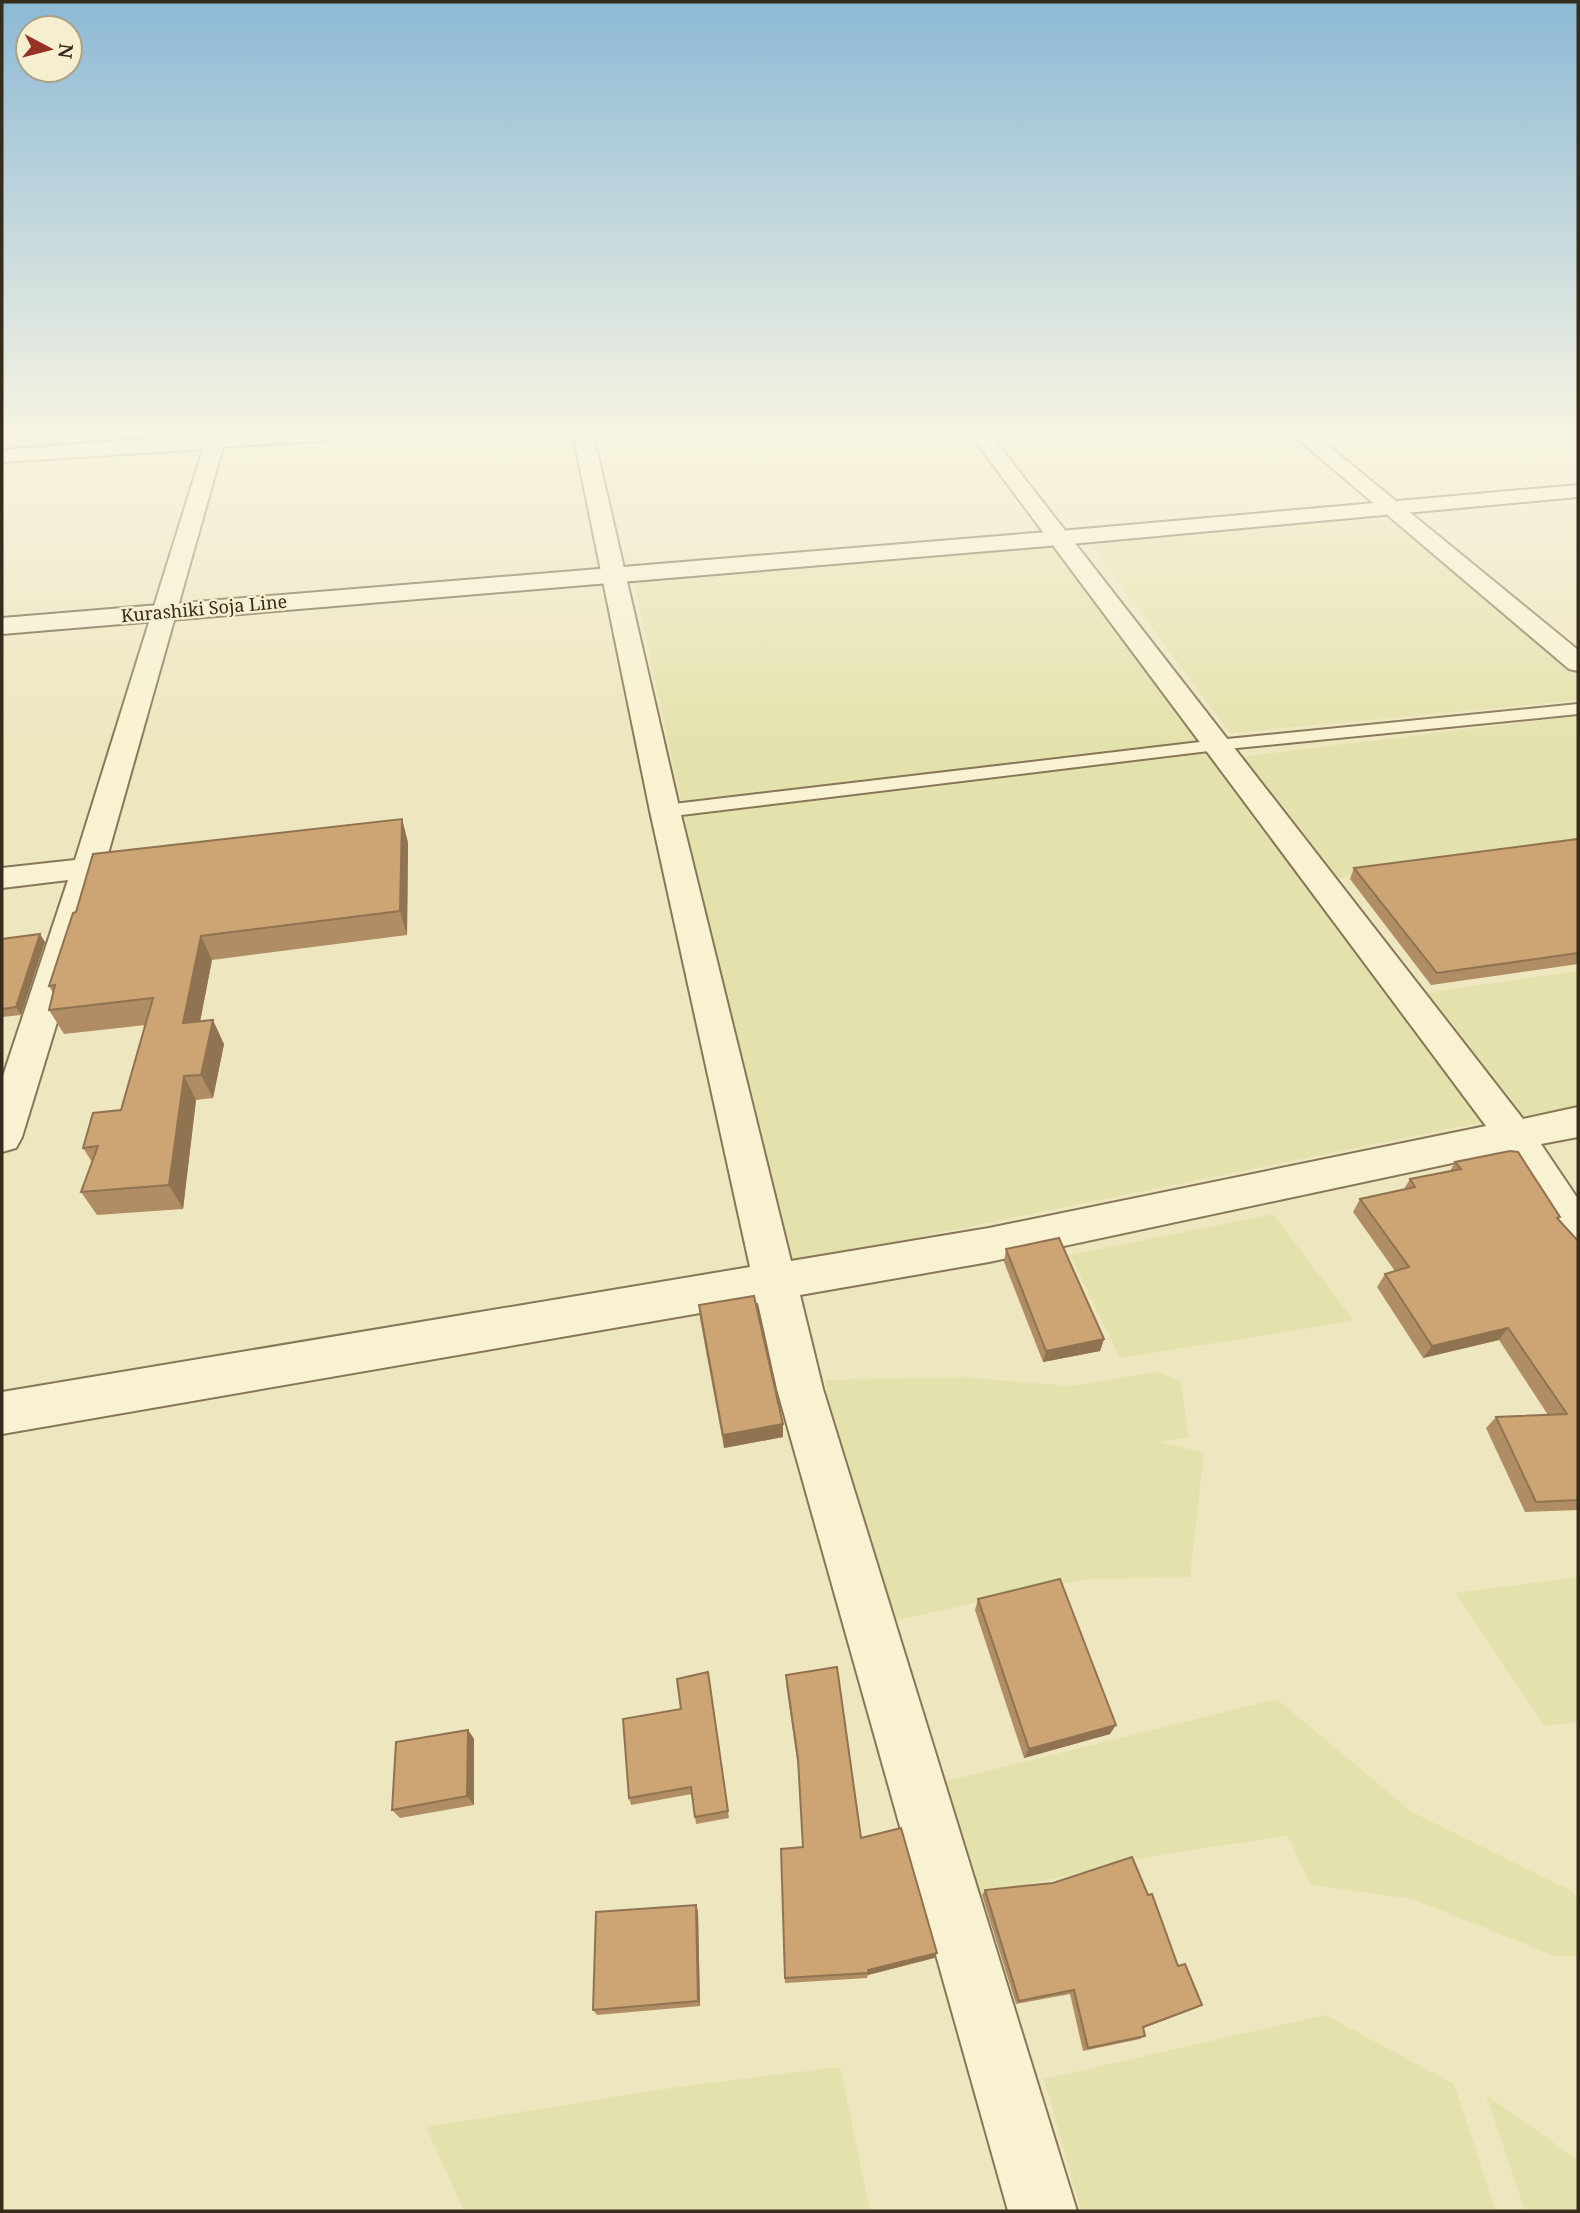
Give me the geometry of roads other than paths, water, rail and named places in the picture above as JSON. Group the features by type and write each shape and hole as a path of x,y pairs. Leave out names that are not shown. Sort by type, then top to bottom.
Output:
{"street":[{"path":"2,1137 88,868 187,537"},
{"path":"606,537 665,811 800,1389 1043,2211"},
{"name":"Kurashiki Soja Line","path":"2,626 1068,537"},
{"path":"1427,537 1578,663"},
{"path":"1060,538 1514,1135 1578,1232"},
{"path":"2,877 88,868"},
{"path":"2,1413 774,1279 989,1245 1578,1122"}],"lane":[{"path":"665,811 1217,745 1578,709"}]}
